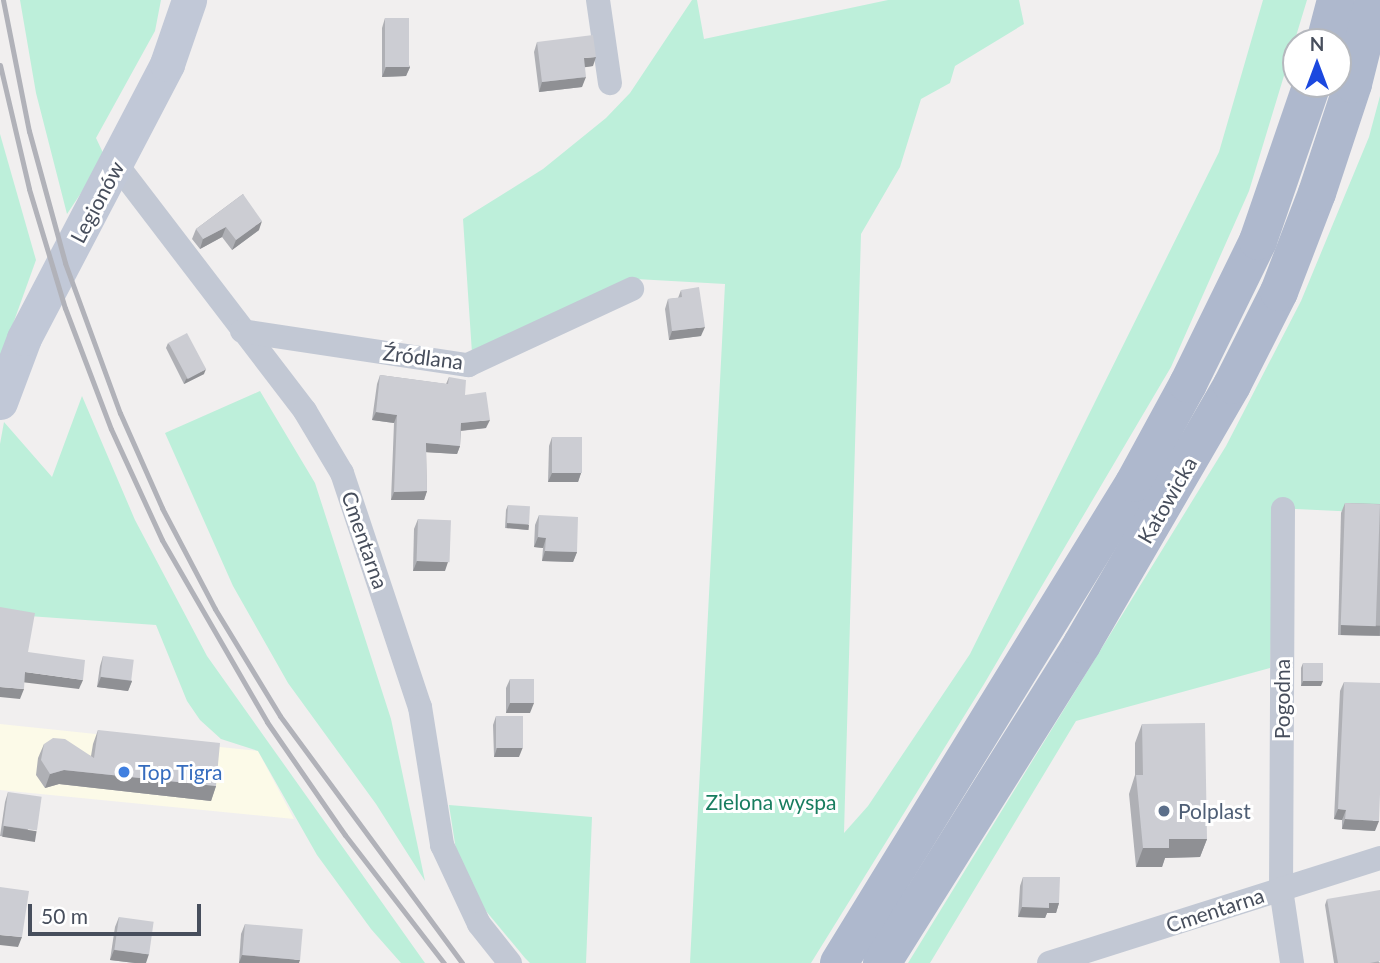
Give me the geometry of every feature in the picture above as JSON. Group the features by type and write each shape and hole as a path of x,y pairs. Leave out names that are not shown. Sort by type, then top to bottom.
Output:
{"main road":[{"path":"1329,28 1336,0"},
{"name":"Katowicka","path":"882,963 1082,644 1232,385 1279,292 1317,193 1353,84 1374,0"},
{"name":"Katowicka","path":"839,963 1126,495 1188,384 1258,241 1307,98"}],"street":[{"name":"Legionów","path":"0,402 24,338 117,165 167,64 189,0"},
{"path":"598,0 610,83"},
{"name":"Cmentarna","path":"117,165 305,411 342,473 420,707 442,845 479,924 510,963"},
{"name":"Źródlana","path":"242,331 468,365 632,289"},
{"name":"Pogodna","path":"1283,509 1281,889 1292,963"},
{"name":"Cmentarna","path":"1049,963 1380,858"}],"shaded area":[{"path":"0,724 258,751 294,819 0,790"}],"green space":[{"path":"20,0 161,0 155,31 96,138 105,157 67,214 36,93"},
{"name":"Zielona wyspa","path":"692,0 697,0 704,39 888,0 1019,0 1024,24 955,66 950,83 921,99 900,167 861,234 844,833 868,806 970,654 1219,152 1263,0 1307,0 1298,28 1282,28 1282,82 1249,191 1171,367 984,684 811,963 690,963 725,284 636,279 472,353 463,219 543,169 606,118 630,93"},
{"path":"1380,96 1380,513 1275,508 1270,668 1076,721 930,963 908,963 1226,446 1301,301 1369,137"},
{"path":"0,134 36,260 0,360"},
{"path":"260,391 315,483 391,719 425,881 376,804 288,683 233,586 165,433"},
{"path":"82,396 135,520 207,656 425,963 401,963 371,929 317,855 258,751 221,739 200,720 187,701 156,625 0,614 0,444 4,422 52,477"},
{"path":"449,805 592,817 586,963 530,963 525,958 476,899 456,850"}],"building":[{"path":"385,18 409,18 409,67 385,67"},
{"path":"593,35 596,57 584,58 586,77 542,82 537,42"},
{"path":"243,194 262,221 236,240 226,227 203,239 196,229"},
{"path":"699,287 705,327 672,331 668,299 682,297 681,290"},
{"path":"187,333 206,369 188,379 168,343"},
{"path":"380,375 448,384 449,377 466,380 465,395 486,392 490,420 461,423 460,446 426,443 427,491 394,492 397,415 376,412"},
{"path":"552,437 582,437 582,473 552,473"},
{"path":"1345,503 1380,504 1376,626 1341,625"},
{"path":"508,505 530,506 529,524 507,523"},
{"path":"539,515 578,517 577,552 545,551 546,538 538,537"},
{"path":"418,519 451,520 450,562 417,561"},
{"path":"0,607 35,613 28,652 85,660 83,680 25,672 24,689 0,687"},
{"path":"103,656 134,660 131,681 100,677"},
{"path":"1303,663 1323,663 1323,681 1303,681"},
{"path":"510,679 534,679 534,703 510,703"},
{"path":"1344,682 1380,683 1379,821 1345,819 1346,810 1338,809"},
{"path":"496,716 523,716 523,748 496,748"},
{"name":"Polplast","path":"1205,723 1207,839 1169,839 1169,848 1143,848 1136,775 1143,775 1142,724"},
{"path":"98,730 220,743 216,786 64,770 50,774 41,760 44,744 53,738 65,739 94,758"},
{"path":"8,792 42,797 37,830 3,826"},
{"path":"1023,877 1060,877 1059,903 1049,903 1049,908 1022,907"},
{"path":"0,887 29,891 22,937 0,935"},
{"path":"1380,890 1380,961 1338,963 1327,899"},
{"path":"119,917 154,922 149,955 114,950"},
{"path":"245,924 303,929 300,960 242,955"}],"railway":[{"path":"3,0 29,131 65,263 120,413 162,508 215,609 280,716 462,963"},
{"path":"0,65 29,189 65,308 111,429 162,540 267,722 345,835 444,963"}],"place":[{"name":"Top Tigra","path":"124,772"},
{"name":"Polplast","path":"1164,811"}]}
